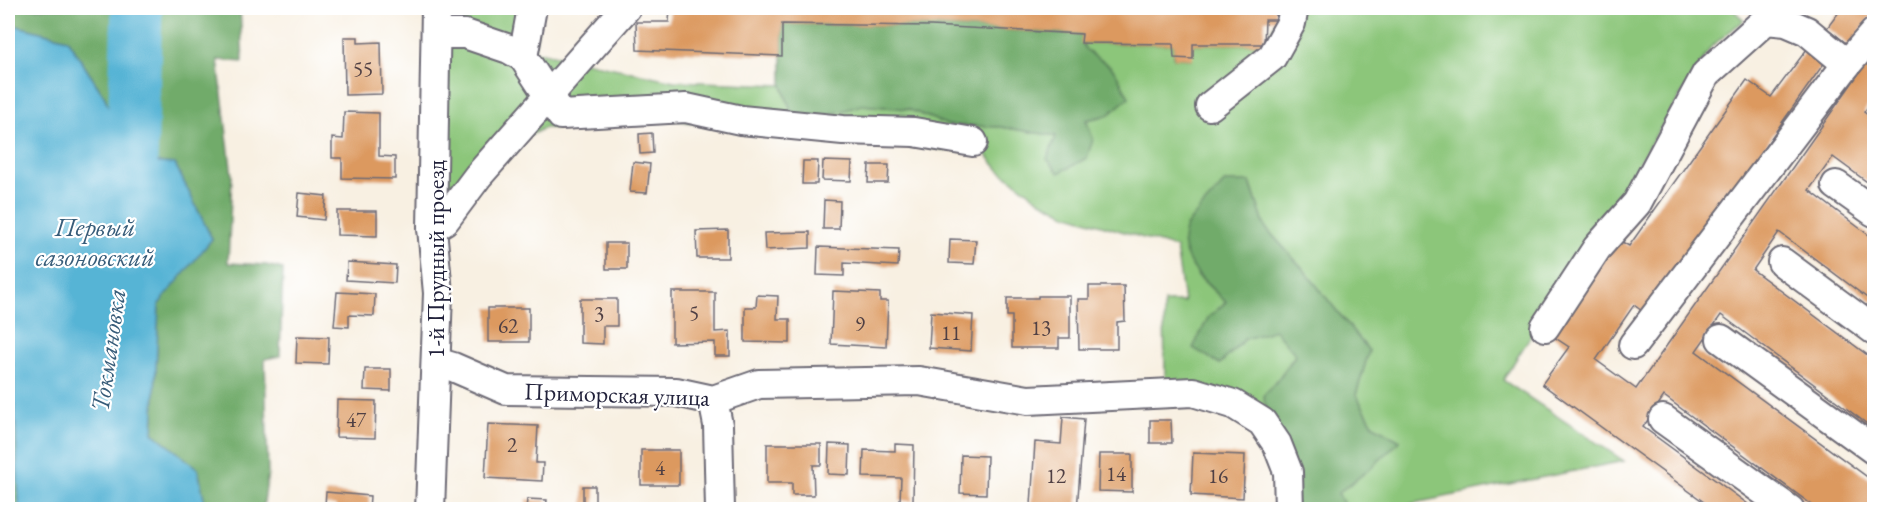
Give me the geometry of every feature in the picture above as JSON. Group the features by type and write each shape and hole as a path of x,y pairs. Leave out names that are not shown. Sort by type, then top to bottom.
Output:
{"street":[{"path":"523,57 532,8"},
{"path":"432,228 445,220 478,176 626,8"},
{"path":"1210,106 1272,57 1291,23 1294,8"},
{"path":"1545,327 1597,248 1636,203 1706,74 1763,12 1807,31 1847,64"},
{"path":"436,21 509,49 523,57 561,115 686,108 741,120 843,130 914,132 973,142"},
{"name":"1-й Прудный проезд","path":"430,510 438,293 432,228 436,21"},
{"path":"1633,345 1847,64 1875,33"},
{"path":"1836,185 1875,212"},
{"path":"1782,262 1875,330"},
{"path":"1721,339 1875,450"},
{"name":"Приморская улица","path":"436,363 453,367 506,390 676,392 713,400 759,384 919,381 1028,400 1193,392 1233,404 1262,422 1277,444 1288,472 1289,510"},
{"path":"713,400 718,425 720,510"},
{"path":"1663,419 1790,510"}],"green space":[{"path":"12,8 240,8 243,62 218,60 232,176 228,263 266,265 283,269 280,356 265,359 268,473 263,509 206,509 198,469 153,433 159,303 212,239 175,164 132,161 104,96 67,39 13,25"},
{"path":"445,8 542,8 534,51 674,81 782,85 794,120 821,117 862,105 908,109 948,125 1001,127 1056,136 1093,139 1086,120 1108,115 1112,68 1084,49 1081,43 1173,44 1174,58 1192,59 1193,44 1264,44 1283,8 1731,8 1744,20 1711,47 1503,380 1624,461 1385,509 1346,509 1338,493 1371,468 1400,441 1374,426 1356,395 1369,351 1304,270 1265,227 1250,182 1197,275 1226,302 1208,318 1220,364 1245,339 1275,330 1296,354 1263,396 1269,413 1165,382 1164,302 1184,302 1176,248 1066,214 1041,201 999,170 986,154 713,127 667,118 568,128 544,128 523,139 455,193 442,184"},
{"path":"782,24 931,26 1082,34 1084,47 1112,68 1129,97 1108,115 1086,120 1093,139 1087,158 1059,173 1047,159 1056,136 1001,127 948,125 908,109 862,105 821,117 794,120 782,85"},
{"path":"1225,182 1250,182 1265,227 1304,270 1369,351 1356,395 1374,426 1400,441 1371,468 1338,493 1346,509 1297,509 1263,396 1296,355 1275,330 1245,339 1220,364 1193,348 1208,318 1226,302 1202,279 1189,260 1183,240 1185,229"},
{"path":"8,350 13,364 19,509 8,509"}],"water":[{"name":"Первый сазоновский","path":"8,8 12,8 13,25 67,39 104,96 132,161 175,164 212,239 159,304 153,433 198,469 206,509 19,509 13,364 8,350"}],"building":[{"path":"670,8 1276,8 1276,20 1265,20 1264,44 1193,44 1193,59 1174,58 1173,44 1081,43 1082,34 931,26 782,24 782,56 637,50 636,22 669,22"},
{"path":"1842,8 1874,8 1874,12 1850,46 1827,28"},
{"path":"344,37 358,37 358,43 381,42 382,94 345,95"},
{"path":"1807,49 1825,62 1646,314 1634,305 1596,360 1636,389 1874,52 1874,98 1864,112 1874,120 1874,187 1833,157 1809,190 1874,239 1874,303 1779,232 1753,270 1874,360 1874,429 1721,315 1696,351 1874,482 1874,510 1819,510 1664,396 1643,427 1756,510 1715,510 1542,384 1569,347 1551,335 1617,239 1629,246 1747,80 1771,97"},
{"path":"344,112 379,113 379,156 395,157 395,179 342,178 342,158 332,158 332,138 343,139"},
{"path":"652,133 653,153 640,154 639,134"},
{"path":"803,161 818,161 817,184 802,184"},
{"path":"823,161 852,162 851,181 822,180"},
{"path":"633,162 650,164 647,193 630,192"},
{"path":"869,165 889,165 888,183 868,183"},
{"path":"299,193 326,196 324,220 297,217"},
{"path":"824,200 840,201 839,229 823,229"},
{"path":"337,211 377,211 377,236 337,235"},
{"path":"728,230 728,258 697,258 696,231"},
{"path":"810,232 810,248 765,250 764,233"},
{"path":"950,239 976,240 974,264 949,263"},
{"path":"606,243 627,243 627,269 606,269"},
{"path":"818,247 899,250 898,266 844,263 844,276 817,275"},
{"path":"347,262 396,265 395,283 346,280"},
{"path":"1089,286 1124,286 1125,321 1117,322 1117,349 1079,349 1078,299 1089,299"},
{"path":"833,291 880,293 880,301 888,301 886,347 831,344"},
{"path":"337,292 375,294 374,316 349,315 349,327 334,326"},
{"path":"672,292 715,292 715,332 730,331 730,356 715,356 715,342 672,343"},
{"path":"757,295 778,296 777,319 790,319 790,343 745,342 745,307 756,307"},
{"path":"1038,296 1070,296 1070,338 1059,338 1059,348 1012,348 1012,316 1007,316 1007,298 1038,298"},
{"path":"580,299 617,299 617,326 603,326 603,344 580,343"},
{"path":"488,308 529,308 529,342 488,342"},
{"path":"931,312 973,315 971,351 929,348"},
{"path":"297,336 329,337 328,364 296,363"},
{"path":"365,369 391,369 391,391 364,390"},
{"path":"337,400 376,401 375,438 336,437"},
{"path":"1063,417 1084,419 1077,510 1038,510 1038,506 1031,505 1035,442 1061,444"},
{"path":"1150,420 1171,420 1172,443 1150,443"},
{"path":"488,424 538,426 536,463 543,463 542,481 485,478"},
{"path":"767,444 821,444 821,465 813,465 814,495 792,495 792,483 767,483"},
{"path":"829,444 850,445 849,475 828,474"},
{"path":"895,444 914,445 913,501 900,501 901,478 863,477 864,450 895,451"},
{"path":"641,450 679,450 679,485 641,485"},
{"path":"1193,453 1245,455 1243,498 1191,495"},
{"path":"1099,454 1132,454 1132,492 1098,491"},
{"path":"961,455 987,456 986,494 960,493"},
{"path":"583,486 595,486 595,510 583,510"},
{"path":"326,492 370,496 369,510 336,510 336,506 325,505"},
{"path":"527,499 547,500 546,510 526,510"}],"waterway":[{"name":"Токмановка","path":"123,231 132,161 137,8"}]}
